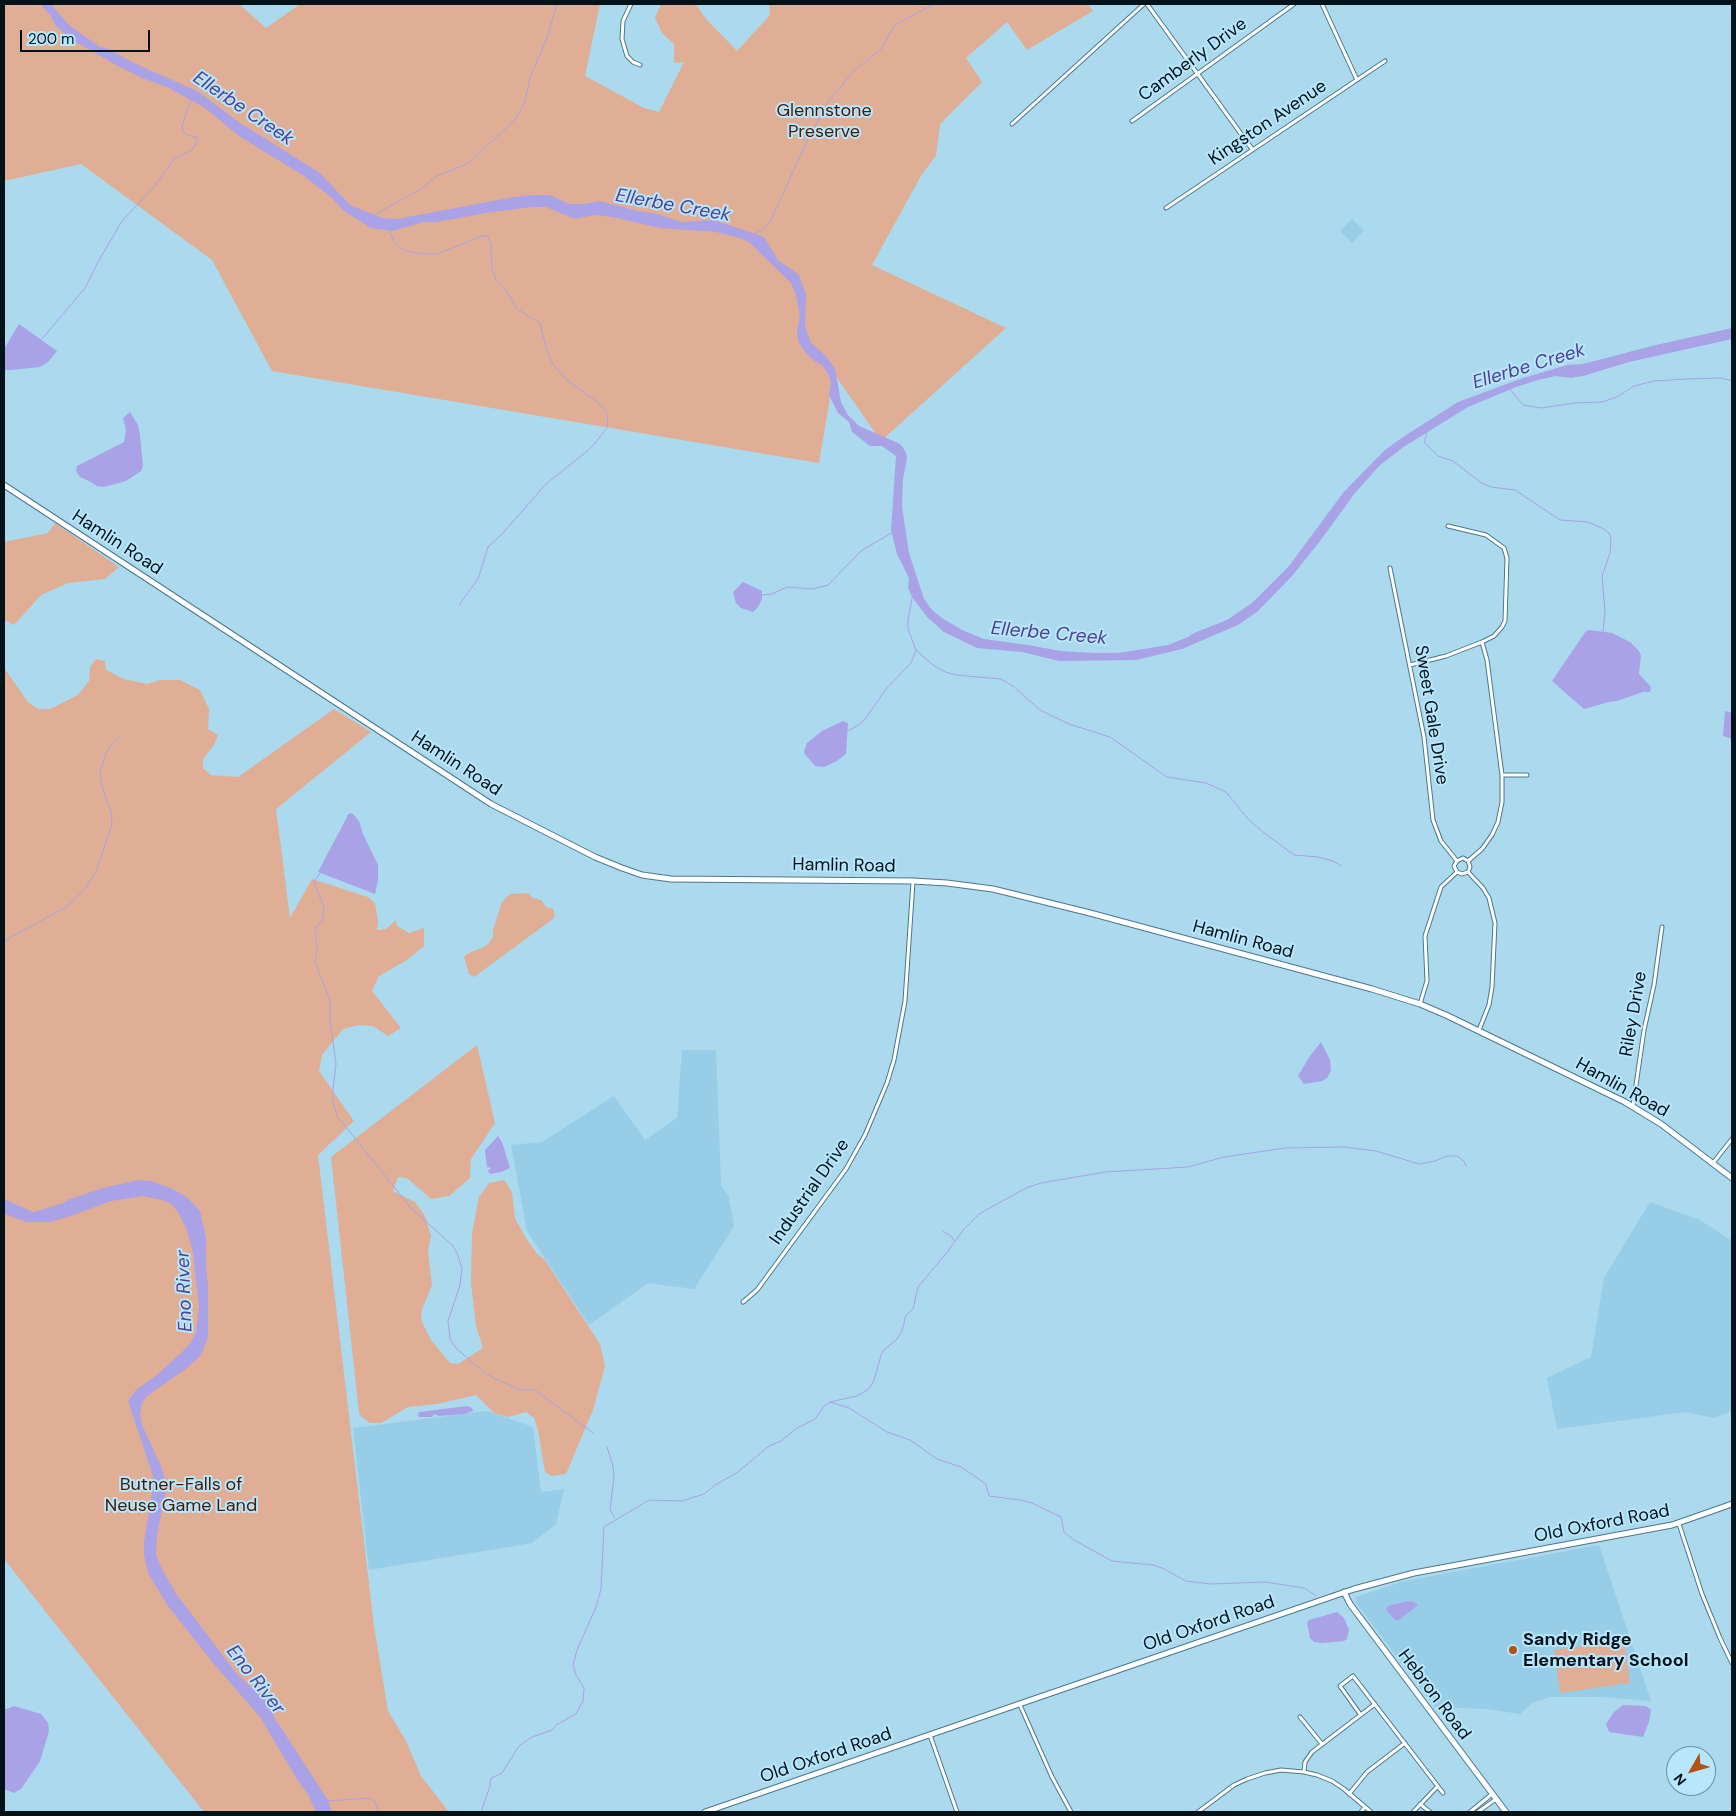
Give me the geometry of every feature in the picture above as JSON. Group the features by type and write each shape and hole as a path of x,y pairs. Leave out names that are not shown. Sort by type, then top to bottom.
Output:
{"street":[{"path":"631,4 624,21 622,39 627,56 633,62 640,65"},
{"path":"1012,124 1089,53 1146,4 1253,149"},
{"name":"Camberly Drive","path":"1132,121 1294,4"},
{"path":"1322,4 1357,80"},
{"name":"Kingston Avenue","path":"1166,208 1385,61"},
{"name":"Hamlin Road","path":"4,485 485,800 610,864 642,875 671,878 913,881 959,884 1023,896 1314,973 1420,1004 1479,1030 1633,1106 1661,1124 1732,1178"},
{"path":"1410,665 1446,656 1482,642 1494,636 1505,621 1506,552 1501,544 1486,535 1448,526"},
{"name":"Sweet Gale Drive","path":"1390,568 1424,737 1433,820 1440,841 1457,861"},
{"path":"1468,861 1487,842 1498,822 1502,802 1502,775 1487,660 1482,642"},
{"path":"1502,775 1527,775"},
{"path":"1463,858 1468,861 1470,866 1468,872 1462,874 1457,872 1454,866 1457,861 1463,858"},
{"path":"1420,1004 1427,981 1425,936 1441,887 1457,872"},
{"path":"1468,872 1483,888 1489,898 1495,923 1492,987 1489,1005 1479,1030"},
{"name":"Industrial Drive","path":"743,1302 757,1290 846,1169 865,1135 887,1083 894,1060 905,1001 913,881"},
{"name":"Riley Drive","path":"1633,1106 1662,927"},
{"path":"1713,1163 1732,1139"},
{"name":"Old Oxford Road","path":"705,1812 1344,1592 1414,1573 1679,1524 1732,1504"},
{"path":"1679,1524 1702,1594 1732,1663"},
{"name":"Hebron Road","path":"1344,1592 1350,1604 1506,1812"},
{"path":"1360,1714 1340,1686 1353,1676 1443,1792"},
{"path":"1020,1704 1052,1777 1071,1812"},
{"path":"1304,1772 1306,1758 1375,1704"},
{"path":"1300,1717 1322,1744"},
{"path":"930,1735 957,1812"},
{"path":"1350,1794 1367,1772 1405,1743"},
{"path":"1198,1812 1234,1785 1265,1773 1281,1770 1304,1772 1332,1781 1371,1812"},
{"path":"1413,1812 1438,1786"},
{"path":"1470,1812 1492,1794"},
{"path":"1478,1812 1496,1799"},
{"path":"1420,1804 1430,1812"},
{"path":"1361,1812 1365,1807"}],"shaded area":[{"path":"40,4 51,4 69,25 100,47 107,48 132,62 199,92 237,121 320,173 350,205 382,218 397,219 514,197 550,195 569,204 600,201 658,214 681,222 714,220 764,237 778,260 799,275 806,295 805,326 811,343 824,354 835,368 841,402 848,415 859,426 898,443 906,453 902,507 909,553 924,599 932,610 942,618 962,630 984,639 1061,651 1118,653 1168,645 1188,637 1227,620 1252,603 1289,566 1343,493 1385,450 1458,402 1520,379 1567,365 1583,364 1732,328 1732,339 1629,362 1583,376 1571,378 1556,376 1538,380 1468,407 1405,446 1380,465 1355,493 1292,576 1258,611 1238,625 1182,649 1136,660 1059,661 1022,652 977,648 944,632 927,617 912,597 908,588 909,578 897,554 891,530 896,456 882,446 870,446 852,432 849,422 838,413 829,395 831,382 828,374 822,365 805,352 798,341 797,330 800,316 796,295 791,283 749,242 716,232 660,228 612,217 594,215 575,219 546,207 532,207 436,222 424,222 392,231 371,228 344,211 332,198 304,176 239,136 205,108 169,88 116,65 69,38 56,26 50,15"},
{"path":"1352,219 1364,230 1352,243 1340,231"},
{"path":"19,324 57,351 48,362 40,367 4,370 4,349"},
{"path":"130,412 138,425 140,435 143,466 141,471 126,481 104,487 97,486 80,477 76,471 77,466 124,442 126,430 123,418"},
{"path":"743,582 762,591 762,599 753,612 741,608 736,603 733,592"},
{"path":"1586,631 1612,633 1630,642 1639,651 1641,656 1639,674 1651,687 1650,692 1643,692 1584,709 1552,681"},
{"path":"1725,711 1732,713 1732,739 1723,736"},
{"path":"843,721 848,723 846,754 824,767 815,766 805,754 804,751 807,743 822,731"},
{"path":"352,813 359,821 378,865 378,880 375,894 318,872 348,814"},
{"path":"1321,1042 1330,1060 1331,1071 1327,1078 1322,1081 1304,1084 1298,1076"},
{"path":"682,1050 716,1050 721,1185 729,1197 734,1226 694,1289 648,1283 589,1325 527,1231 511,1145 542,1142 614,1096 645,1140 677,1118"},
{"path":"498,1136 502,1142 510,1168 490,1174 488,1171 491,1168 487,1167 485,1150"},
{"path":"138,1180 151,1181 173,1189 189,1199 200,1211 206,1238 208,1337 201,1355 187,1368 147,1396 142,1403 140,1414 142,1425 162,1468 166,1484 157,1535 156,1555 177,1595 236,1673 267,1702 274,1717 328,1800 332,1812 316,1812 307,1793 260,1717 213,1663 168,1606 149,1575 144,1556 144,1542 153,1476 128,1401 136,1390 158,1374 189,1345 196,1333 199,1307 193,1253 187,1230 178,1212 170,1203 143,1196 111,1201 50,1222 27,1222 4,1214 4,1199 33,1212 61,1204 103,1188"},
{"path":"1650,1202 1700,1220 1732,1241 1732,1411 1714,1418 1686,1412 1557,1429 1547,1378 1591,1357 1604,1278"},
{"path":"467,1406 472,1408 473,1411 465,1414 439,1416 435,1414 432,1417 418,1416 419,1412"},
{"path":"487,1411 533,1427 541,1492 564,1489 556,1524 532,1543 369,1570 353,1428"},
{"name":"Sandy Ridge Elementary School","path":"1599,1545 1651,1701 1602,1697 1550,1697 1532,1703 1520,1714 1487,1709 1435,1707 1357,1604 1355,1597 1405,1581"},
{"path":"1407,1601 1418,1605 1399,1620 1395,1620 1386,1609 1388,1606"},
{"path":"1337,1612 1344,1618 1349,1630 1347,1639 1344,1641 1322,1643 1314,1642 1310,1638 1307,1623 1309,1620"},
{"path":"1623,1705 1646,1706 1651,1710 1643,1737 1609,1732 1606,1724 1614,1712"},
{"path":"14,1706 41,1714 48,1723 49,1731 40,1761 21,1789 14,1793 4,1789 4,1710"}],"green space":[{"name":"Glennstone Preserve","path":"4,4 239,4 266,28 300,4 600,4 585,76 644,108 659,112 684,62 674,63 674,44 662,33 655,18 661,4 695,4 707,20 737,51 770,15 769,4 1087,4 1093,11 1027,50 1007,22 966,58 982,82 940,124 936,156 922,174 872,265 1006,328 881,441 834,374 819,463 272,371 212,260 81,164 4,181"},
{"path":"55,523 119,567 105,579 68,583 41,595 14,625 4,620 4,542 48,533"},
{"name":"Butner-Falls of Neuse Game Land","path":"96,659 105,661 106,670 124,679 147,684 160,680 180,680 200,690 209,709 208,729 218,735 214,745 203,759 203,768 211,775 238,777 334,709 371,732 276,809 290,918 312,879 368,897 375,903 378,921 377,930 386,929 396,920 397,926 409,933 424,928 424,946 407,960 379,976 372,991 401,1028 388,1036 373,1026 358,1025 343,1029 322,1055 319,1071 354,1121 318,1155 374,1626 388,1711 406,1741 421,1776 449,1812 204,1812 4,1559 4,668 28,702 38,709 50,709 78,695 89,681 90,667"},
{"path":"528,893 533,898 541,900 546,907 553,909 555,915 553,919 474,977 469,974 464,957 486,946 493,938 493,930 502,902 510,894"},
{"path":"477,1045 495,1123 471,1159 470,1178 449,1196 431,1199 407,1178 398,1177 393,1191 415,1202 425,1216 431,1236 428,1251 432,1285 422,1309 421,1320 431,1340 450,1363 458,1364 483,1348 476,1326 471,1283 472,1233 479,1197 489,1183 504,1180 512,1192 515,1218 524,1235 537,1254 545,1260 600,1344 605,1366 593,1410 566,1474 552,1476 545,1472 538,1430 534,1418 526,1412 508,1417 494,1413 476,1395 437,1404 408,1407 381,1423 370,1423 359,1413 331,1157"},
{"path":"1624,1640 1630,1683 1560,1693 1554,1650"}],"waterway":[{"path":"374,215 421,189 435,177 467,164 516,118 525,102 530,77 547,38 557,4"},
{"path":"754,234 764,229 770,222 808,139 828,102 854,71 881,49 895,25 934,4"},
{"name":"Ellerbe Creek","path":"42,339 85,288 122,221 153,188 174,159 193,149 197,141 196,137 187,135 183,131 182,126 192,98"},
{"path":"388,230 395,243 401,248 410,252 428,254 437,254 482,236 487,236 491,244 492,269 496,280 508,293 517,309 540,323 547,351 554,366 567,380 597,402 608,413 607,428 591,448 546,484 503,533 488,547 478,579 459,605"},
{"name":"Ellerbe Creek","path":"1509,388 1523,405 1541,408 1575,403 1602,402 1617,397 1634,386 1654,381 1721,378 1732,381"},
{"path":"1427,433 1424,442 1438,456 1453,461 1480,482 1491,487 1515,490 1560,520 1588,522 1609,533 1611,538 1610,553 1602,576 1605,611 1603,632"},
{"path":"761,595 772,594 787,587 812,589 828,585 861,551 893,532"},
{"path":"912,598 908,629 916,650 933,665 945,672 956,675 1001,679 1013,686 1040,710 1069,724 1110,737 1167,777 1206,783 1226,792 1248,819 1294,855 1318,857 1333,861 1342,866"},
{"path":"847,731 865,719 887,688 911,663 916,650"},
{"path":"4,941 68,906 86,888 97,869 112,824 111,811 102,787 100,771 106,753 120,737"},
{"path":"321,872 314,882 324,908 323,919 317,926 315,933 317,947 315,962 330,1000 330,1020 336,1064 332,1098 337,1116 411,1208 453,1246 457,1253 462,1268 460,1285 448,1321 450,1339 456,1348 486,1374 519,1390 535,1390 593,1433"},
{"path":"481,1812 491,1778 502,1773 519,1746 532,1737 552,1730 556,1725 576,1714 583,1701 584,1688 576,1675 573,1665 577,1650 596,1607 601,1589 604,1527 649,1500 682,1501 704,1494 715,1485 738,1472 769,1446 781,1441 797,1428 815,1419 824,1406 830,1402 857,1396 869,1389 874,1380 882,1352 897,1339 902,1331 906,1315 913,1309 918,1287 963,1230 979,1214 1026,1188 1041,1183 1105,1172 1188,1167 1224,1157 1285,1148 1344,1147 1376,1151 1419,1164 1435,1161 1447,1156 1457,1156 1464,1161 1466,1166"},
{"path":"943,1231 952,1237 954,1241"},
{"path":"830,1402 849,1408 887,1432 910,1440 937,1459 961,1467 986,1484 989,1496 1032,1503 1061,1517 1064,1532 1074,1540 1112,1561 1153,1565 1186,1581 1211,1584 1265,1582 1304,1588 1316,1596"},
{"path":"607,1447 613,1466 614,1477 610,1510 615,1518"},
{"path":"328,1801 369,1798 374,1801 379,1812"}],"place":[{"name":"Sandy Ridge Elementary School","path":"1513,1650"}],"water label":[{"name":"Eno River","path":"185,1291"},
{"name":"Eno River","path":"255,1680"}]}
